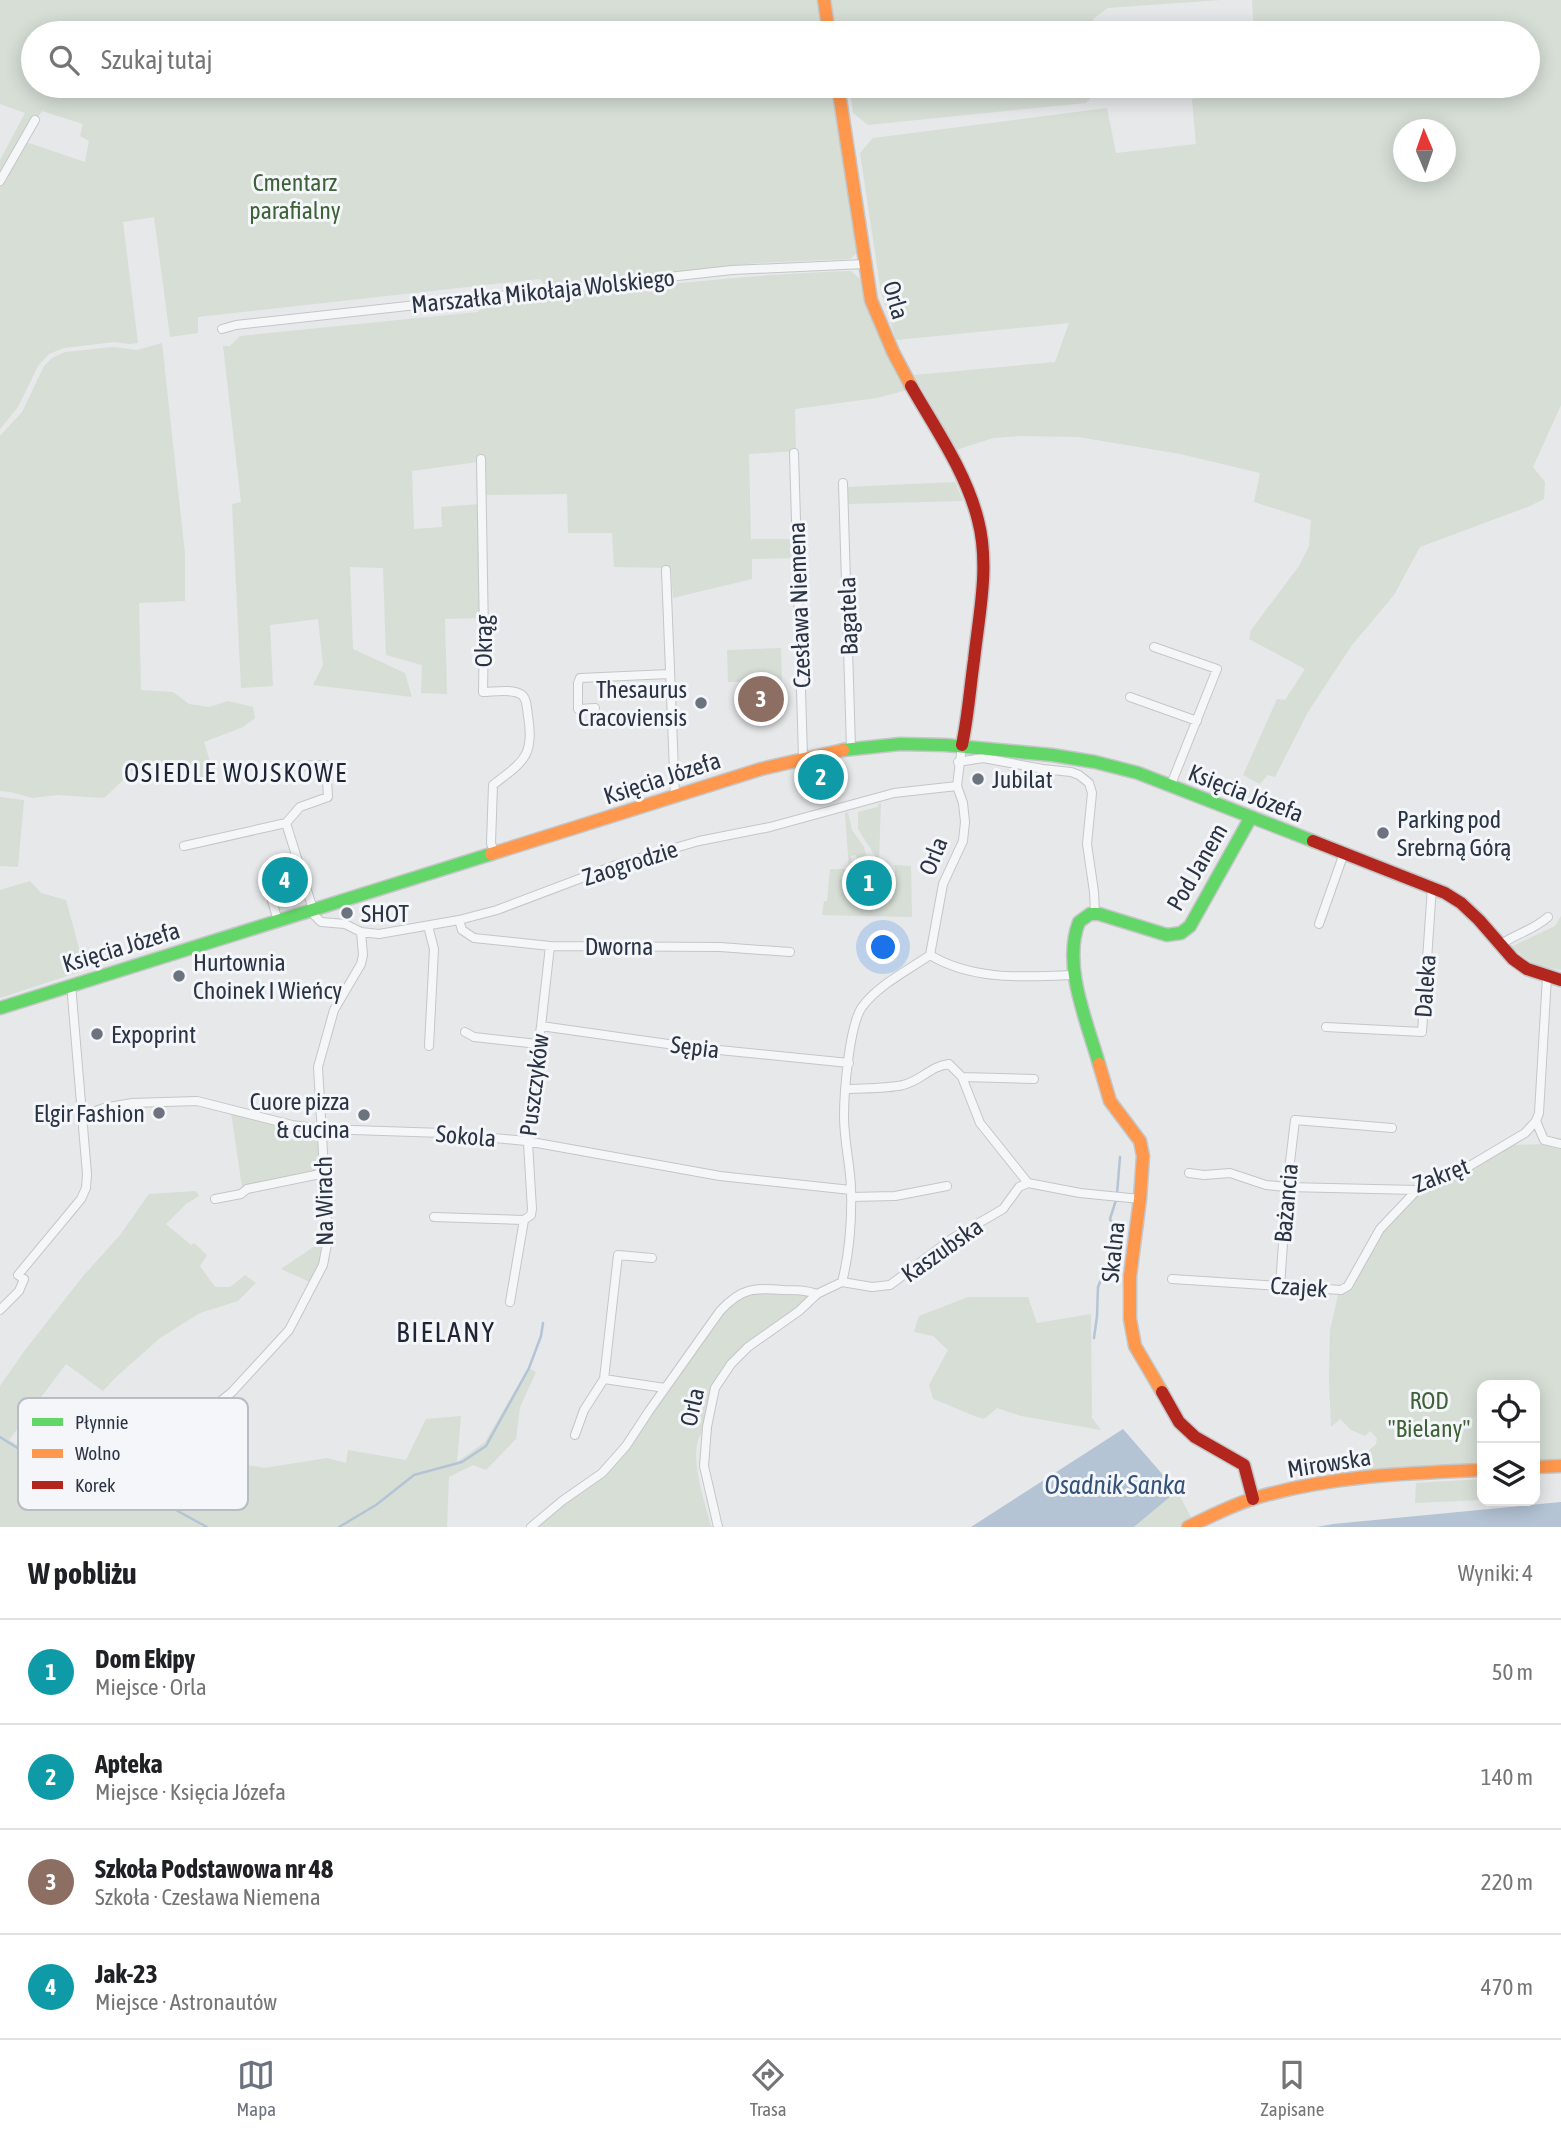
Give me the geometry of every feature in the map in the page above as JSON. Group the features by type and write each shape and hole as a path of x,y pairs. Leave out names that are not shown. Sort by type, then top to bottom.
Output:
{"street":[{"path":"824,0 827,21"},
{"name":"Orla","path":"840,98 871,300 881,329 950,455 973,503 979,526 984,573 958,762 957,786 963,803 965,822 963,841 943,884 930,956"},
{"path":"0,181 35,120"},
{"name":"Marszałka Mikołaja Wolskiego","path":"222,330 236,325 732,270 865,264"},
{"name":"Czesława Niemena","path":"794,453 803,757"},
{"name":"Okrąg","path":"481,459 483,692 521,694 525,700 530,730 526,754 519,766 493,785 491,843 494,853"},
{"name":"Bagatela","path":"843,483 851,748"},
{"path":"666,570 675,796"},
{"path":"1154,647 1217,668 1170,787"},
{"path":"595,708 578,709 580,678 669,674"},
{"path":"1130,696 1197,721"},
{"name":"Księcia Józefa","path":"0,1008 803,757 851,748 917,744 1086,759 1138,773 1432,887 1461,903 1513,959 1527,969 1561,980"},
{"path":"842,1282 848,1259 851,1194 844,1119 846,1089 854,1024 862,1008 876,992 930,956 947,966 981,974 1023,977 1074,975 1077,927 1085,917 1095,914 1087,844 1092,793 1089,783 1071,772 983,758 958,762"},
{"path":"184,846 286,823 300,807 328,797 326,765 287,766"},
{"name":"Zaogrodzie","path":"312,910 320,922 345,924 361,932 386,933 428,926 498,910 616,865 699,841 782,824 894,793 957,786"},
{"name":"Pod Janem","path":"1095,914 1167,935 1181,933 1190,926 1251,817"},
{"path":"286,823 312,910"},
{"path":"1319,924 1344,853"},
{"path":"278,920 266,876 269,872 299,864"},
{"path":"271,897 306,886"},
{"name":"Daleka","path":"1326,1027 1422,1032 1432,887"},
{"path":"1500,945 1509,938 1536,928 1548,917"},
{"name":"Dworna","path":"459,920 462,930 474,938 550,946 720,947 790,952"},
{"path":"428,926 434,949 429,1046"},
{"name":"Na Wirach","path":"225,1398 289,1330 327,1252 323,1129 318,1090 320,1057 334,1010 362,959 361,932"},
{"name":"Puszczyków","path":"510,1302 524,1220 531,1215 532,1209 526,1141 550,946"},
{"name":"Skalna","path":"1074,975 1110,1101 1140,1142 1143,1162 1130,1276 1130,1319 1135,1346 1179,1423 1195,1437 1244,1465 1253,1499"},
{"path":"1547,977 1543,1061 1536,1121 1544,1140 1561,1144"},
{"path":"0,1310 22,1286 24,1279 18,1275 81,1199 86,1188 71,984"},
{"name":"Sępia","path":"541,1026 849,1063"},
{"path":"465,1032 474,1037 538,1044"},
{"path":"846,1089 902,1085 919,1079 938,1065 949,1064 962,1077 980,1123 1028,1182 1080,1193 1140,1199"},
{"path":"962,1077 1034,1079"},
{"name":"Sokola","path":"82,1116 104,1108 132,1103 197,1101 292,1125 323,1129 443,1133 526,1141 720,1176 851,1194"},
{"name":"Bażancia","path":"1280,1286 1295,1120 1392,1128"},
{"name":"Zakręt","path":"1189,1173 1230,1173 1266,1185 1287,1187 1417,1189 1463,1170 1525,1133 1536,1121"},
{"path":"215,1199 241,1194 247,1189 325,1173"},
{"name":"Kaszubska","path":"842,1282 872,1287 890,1285 953,1238 1003,1209 1019,1187 1028,1182"},
{"path":"851,1194 879,1198 947,1186"},
{"name":"Czajek","path":"1172,1279 1341,1290 1348,1286 1380,1228 1417,1189"},
{"path":"434,1217 524,1220"},
{"path":"575,1435 584,1410 604,1379 618,1255 652,1258"},
{"name":"Orla","path":"718,1527 704,1466 707,1427 715,1388 731,1364 748,1347 799,1311 817,1294 842,1282"},
{"path":"531,1527 602,1473 626,1446 720,1311 732,1298 751,1289 764,1287 817,1294"},
{"path":"604,1379 666,1388"},
{"path":"1540,1468 1561,1466"},
{"name":"Mirowska","path":"1188,1527 1253,1499 1307,1486 1351,1479 1477,1470"}],"green space":[{"name":"Cmentarz parafialny","path":"0,0 821,0 824,21 21,21 21,98 836,98 857,253 850,259 757,263 546,286 540,279 198,317 198,333 170,337 154,217 123,222 138,343 114,342 64,348 49,354 38,366 18,407 0,429 0,185 26,142 85,162 89,141 80,136 83,124 42,111 0,174 0,160 25,113 0,104"},
{"path":"831,0 1221,0 1108,8 1093,21 834,21"},
{"path":"1252,0 1561,0 1561,405 1533,467 1545,482 1544,499 1420,547 1394,595 1352,645 1308,712 1275,777 1268,775 1260,784 1243,775 1277,699 1285,700 1305,669 1249,639 1251,630 1299,566 1309,546 1311,520 1254,502 1260,473 1180,454 1078,437 993,438 956,450 914,375 1055,362 1069,323 896,340 881,292 860,153 873,138 1107,108 1116,153 1196,144 1192,99 1540,98 1540,21 1253,21"},
{"path":"851,98 1090,98 1086,103 868,125 853,113"},
{"path":"851,271 861,280 873,321 907,390 877,398 795,409 796,451 749,454 751,541 791,539 792,558 752,559 752,579 673,598 671,568 614,567 612,533 568,533 567,494 484,495 482,454 478,462 412,471 414,529 442,527 441,507 480,504 481,618 445,619 447,694 421,693 422,665 386,655 383,568 350,567 353,649 405,673 412,697 313,685 323,665 318,619 270,625 273,686 241,688 232,504 241,502 223,346 230,346 240,336 478,312 482,306 574,295 713,280"},
{"path":"162,343 185,554 185,601 139,603 141,690 173,692 189,704 209,707 228,701 253,707 255,718 243,727 204,742 215,777 186,780 178,760 137,767 104,798 57,795 32,798 0,791 0,436 22,412 44,366 52,358 65,352 113,347 137,350"},
{"path":"955,482 963,501 846,504 846,487"},
{"path":"781,648 782,681 728,682 727,650"},
{"path":"0,797 24,800 18,867 0,866"},
{"path":"881,803 879,860 858,829 858,812 878,807"},
{"path":"848,812 852,830 864,847 866,855 860,860 856,855 851,856 853,877 842,877 842,889 881,892 881,888 896,887 895,865 911,866 912,917 822,915 824,901 827,901 830,869 849,869 845,813"},
{"path":"30,881 41,893 66,900 85,970 0,998 0,890"},
{"path":"1561,916 1561,970 1536,966 1511,947 1555,926"},
{"path":"231,1112 318,1132 321,1165 315,1172 242,1187"},
{"name":"ROD \"Bielany\"","path":"1546,1144 1561,1148 1561,1459 1540,1460 1540,1380 1477,1380 1477,1464 1363,1471 1362,1457 1376,1444 1377,1438 1370,1431 1365,1436 1351,1430 1340,1419 1331,1427 1330,1330 1338,1295 1352,1287 1373,1242 1422,1190 1449,1183 1511,1145"},
{"path":"196,1191 199,1196 186,1204 166,1224 207,1255 200,1266 215,1287 230,1287 245,1275 256,1283 238,1301 200,1313 160,1338 103,1391 66,1364 40,1398 18,1398 18,1428 9,1440 18,1445 18,1510 248,1510 248,1465 264,1468 327,1458 346,1463 348,1450 406,1460 426,1419 461,1416 457,1462 485,1442 528,1368 536,1372 520,1407 516,1439 486,1470 473,1465 449,1477 447,1527 0,1527 0,1386 25,1350 84,1275 120,1235 149,1194"},
{"path":"325,1239 324,1252 312,1283 281,1269"},
{"path":"758,1292 807,1294 807,1298 735,1355 724,1366 713,1385 696,1452 702,1492 713,1527 537,1527 583,1489 605,1476 627,1451 722,1313 734,1301"},
{"path":"968,1297 1028,1297 1037,1323 1091,1314 1092,1418 1101,1430 1021,1416 997,1408 984,1419 933,1399 929,1385 948,1350 933,1336 914,1332 919,1316"},
{"path":"1477,1479 1477,1500 1415,1503 1416,1483"},
{"path":"1177,1491 1192,1519 1180,1527 1134,1527"}],"water":[{"name":"Osadnik Sanka","path":"1123,1429 1177,1491 1134,1527 971,1527"},
{"path":"1561,1502 1561,1527 1317,1527 1540,1506"}],"waterway":[{"path":"1117,1194 1120,1157"},
{"path":"1094,1338 1098,1287 1110,1257 1116,1231 1110,1219 1116,1200"},
{"path":"339,1527 376,1505 414,1475 462,1462 486,1446 529,1368 543,1323"},
{"path":"0,1437 18,1448"},
{"path":"176,1510 207,1527"}],"traffic: fast":[{"path":"843,750 900,744 945,745 1052,755 1095,762 1138,773 1313,841"},
{"path":"1099,1064 1075,975 1074,939 1079,922 1090,914 1099,914 1167,935 1181,933 1190,926 1251,817"},
{"path":"0,1008 491,854"}],"traffic: slow":[{"path":"824,0 827,21"},
{"path":"840,98 871,300 911,386"},
{"path":"491,854 761,769 843,750"},
{"path":"1099,1064 1110,1101 1140,1141 1143,1156 1130,1276 1130,1319 1135,1346 1162,1392"},
{"path":"1540,1467 1561,1466"},
{"path":"1188,1527 1244,1502 1309,1485 1395,1474 1477,1470"}],"traffic: jam":[{"path":"911,386 966,485 981,537 982,590 962,745"},
{"path":"1313,841 1445,893 1461,903 1479,920 1513,959 1527,969 1561,980"},
{"path":"1162,1392 1179,1422 1195,1437 1244,1465 1253,1499"}],"place":[{"name":"Szkoła Podstawowa nr 48","path":"761,699"},
{"name":"Thesaurus Cracoviensis","path":"701,703"},
{"name":"Apteka","path":"821,777"},
{"name":"Jubilat","path":"978,779"},
{"name":"Parking pod Srebrną Górą","path":"1383,833"},
{"name":"Jak-23","path":"285,880"},
{"name":"Dom Ekipy","path":"869,883"},
{"name":"SHOT","path":"347,913"},
{"name":"Hurtownia Choinek I Wieńcy","path":"179,976"},
{"name":"Expoprint","path":"97,1034"},
{"name":"Elgir Fashion","path":"159,1113"},
{"name":"Cuore pizza & cucina","path":"364,1115"}],"district":[{"name":"OSIEDLE WOJSKOWE","path":"236,773"},
{"name":"BIELANY","path":"446,1332"}]}
